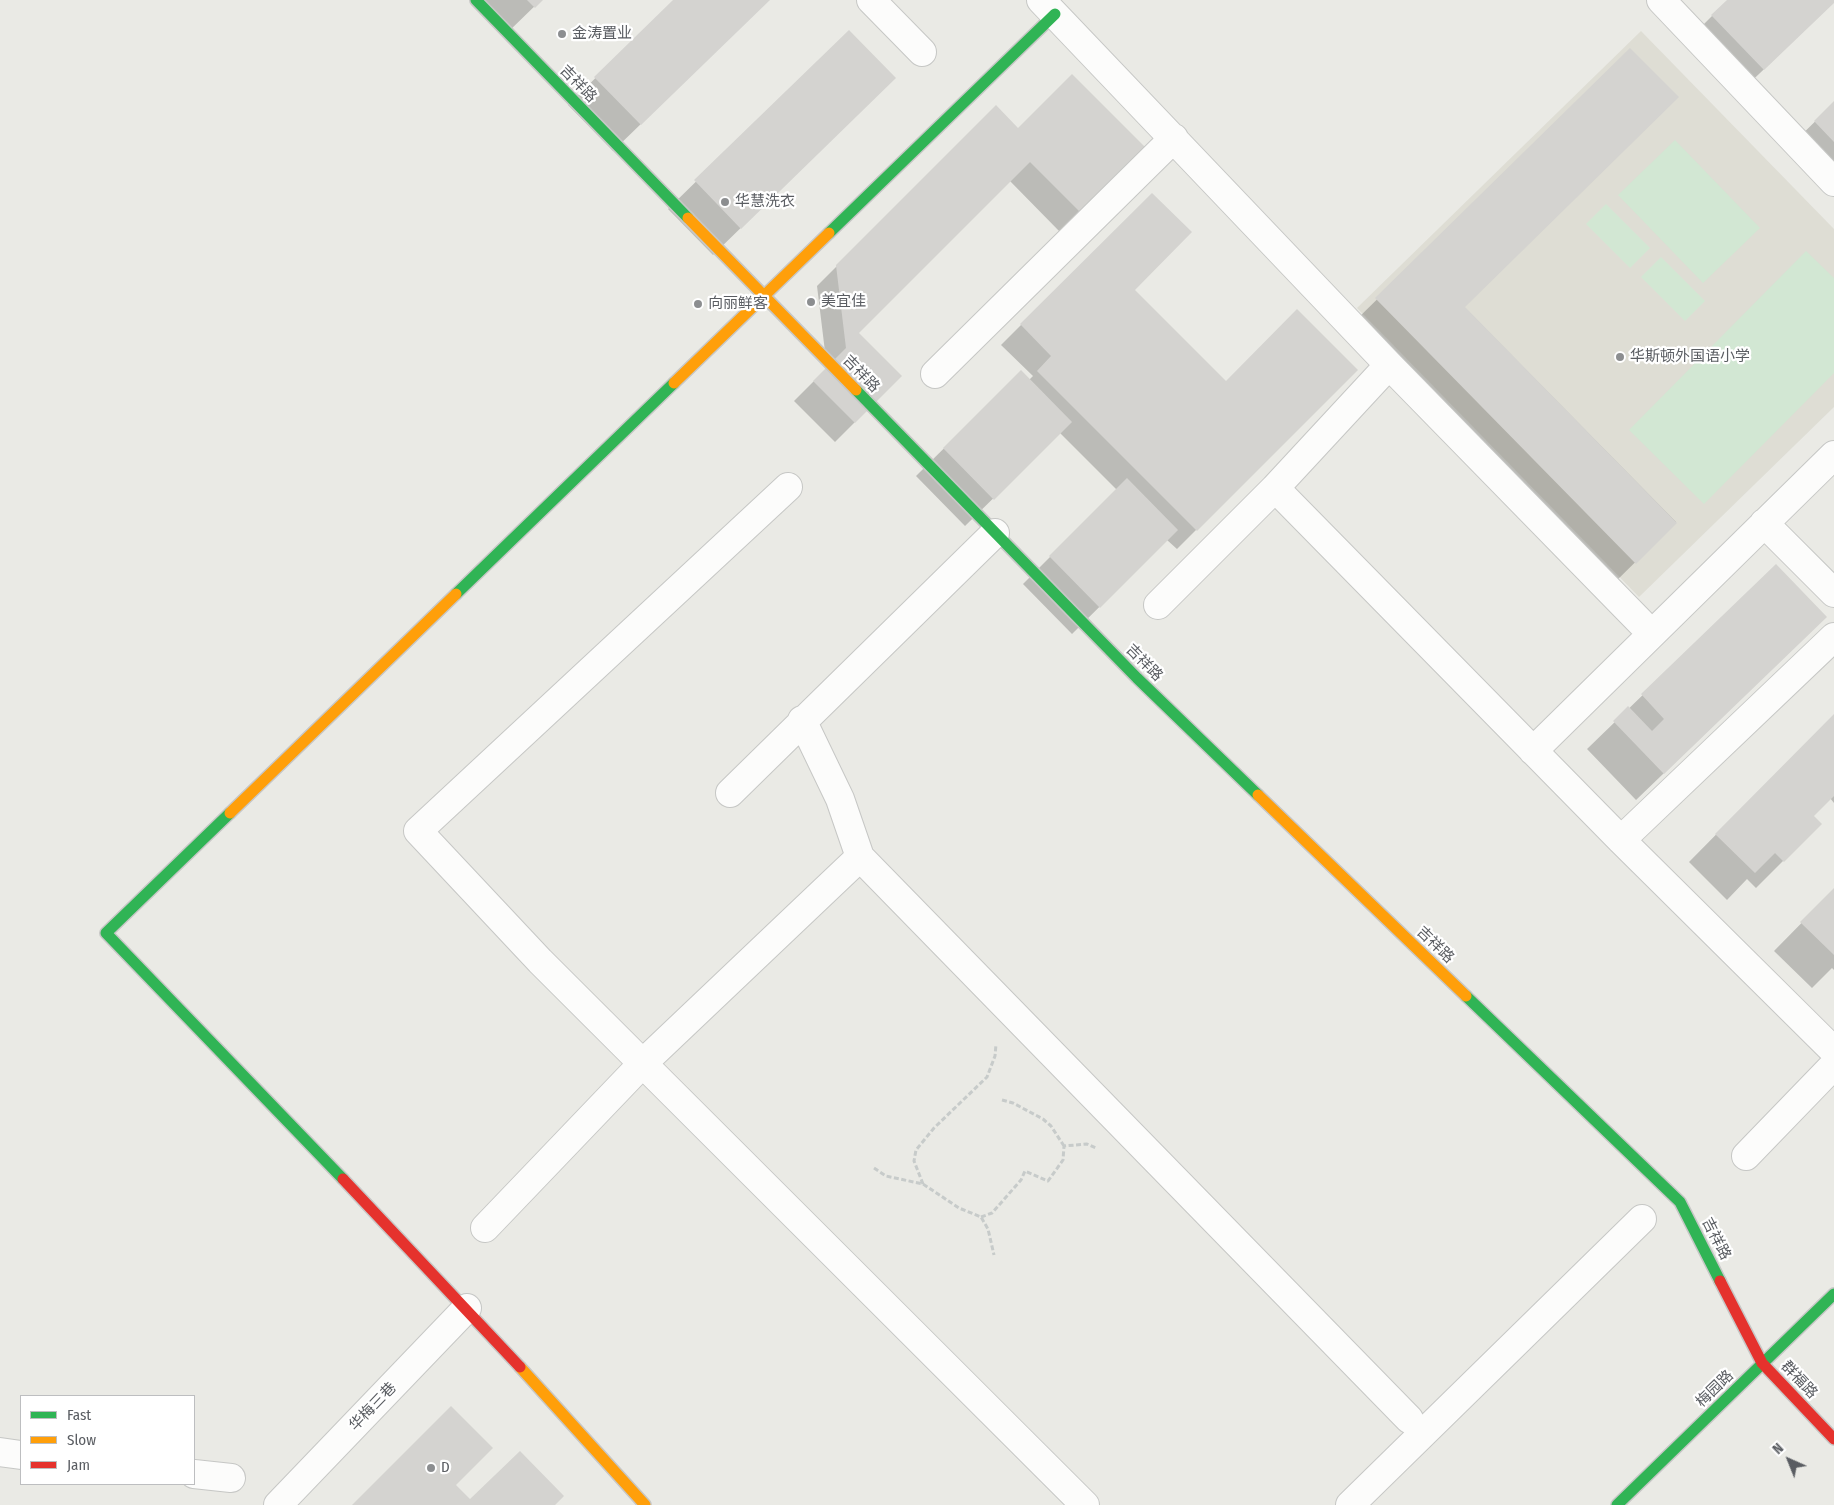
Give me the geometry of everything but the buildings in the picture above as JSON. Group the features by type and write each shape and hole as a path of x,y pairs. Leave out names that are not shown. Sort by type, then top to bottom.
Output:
{"street":[{"name":"吉祥路","path":"476,0 1137,678 1680,1202 1762,1363"},
{"path":"871,0 922,52"},
{"path":"1661,0 1834,182"},
{"path":"645,1505 468,1308 106,933 762,295 1048,7 1390,365 1651,633"},
{"path":"935,374 1174,138"},
{"path":"1158,606 1275,488 1390,365"},
{"path":"1533,751 1834,455"},
{"path":"788,487 418,830 540,961 1085,1505"},
{"path":"1275,488 1621,840 1834,1052"},
{"path":"1764,523 1834,593"},
{"path":"730,793 802,720 995,533"},
{"path":"1621,840 1834,637"},
{"path":"802,720 840,798 860,857 1409,1419"},
{"path":"485,1228 643,1064 860,857"},
{"path":"1746,1156 1834,1066"},
{"path":"1350,1505 1642,1219"},
{"name":"梅园路","path":"1617,1505 1834,1294"},
{"name":"华梅三巷","path":"278,1505 468,1308"},
{"name":"群福路","path":"1762,1363 1834,1439"},
{"path":"0,1452 20,1455"},
{"path":"195,1474 230,1478"}],"path":[{"path":"923,1184 914,1161 916,1150 934,1128 987,1077 995,1056 996,1044"},
{"path":"981,1217 992,1213 1021,1180 1025,1171 1048,1181 1063,1160 1064,1146 1051,1126 1043,1119 1013,1103 1002,1100"},
{"path":"1064,1146 1087,1144 1096,1148"},
{"path":"874,1168 886,1176 923,1184 959,1208 981,1217 988,1229 994,1255"}],"shaded area":[{"name":"华斯顿外国语小学","path":"1641,31 1834,229 1834,407 1639,597 1357,308"}],"green space":[{"path":"1675,140 1760,228 1703,283 1618,195"},
{"path":"1606,204 1650,248 1630,268 1586,224"},
{"path":"1806,251 1834,278 1834,373 1704,504 1629,430"},
{"path":"1661,257 1705,301 1685,321 1641,277"}],"traffic: fast":[{"path":"476,0 688,218"},
{"path":"829,233 1055,14"},
{"path":"456,594 674,383"},
{"path":"856,390 1137,678 1258,795"},
{"path":"230,813 106,933 343,1179"},
{"path":"1466,996 1680,1202 1720,1281"},
{"path":"1617,1505 1834,1294"}],"traffic: slow":[{"path":"688,218 856,390"},
{"path":"674,383 829,233"},
{"path":"230,813 456,594"},
{"path":"1258,795 1466,996"},
{"path":"520,1367 645,1505"}],"traffic: jam":[{"path":"343,1179 520,1367"},
{"path":"1720,1281 1762,1363 1834,1439"}],"place":[{"name":"金涛置业","path":"562,34"},
{"name":"华慧洗衣","path":"725,202"},
{"name":"美宜佳","path":"811,302"},
{"name":"向丽鲜客","path":"698,304"},
{"name":"华斯顿外国语小学","path":"1620,357"},
{"name":"D","path":"431,1468"}]}
